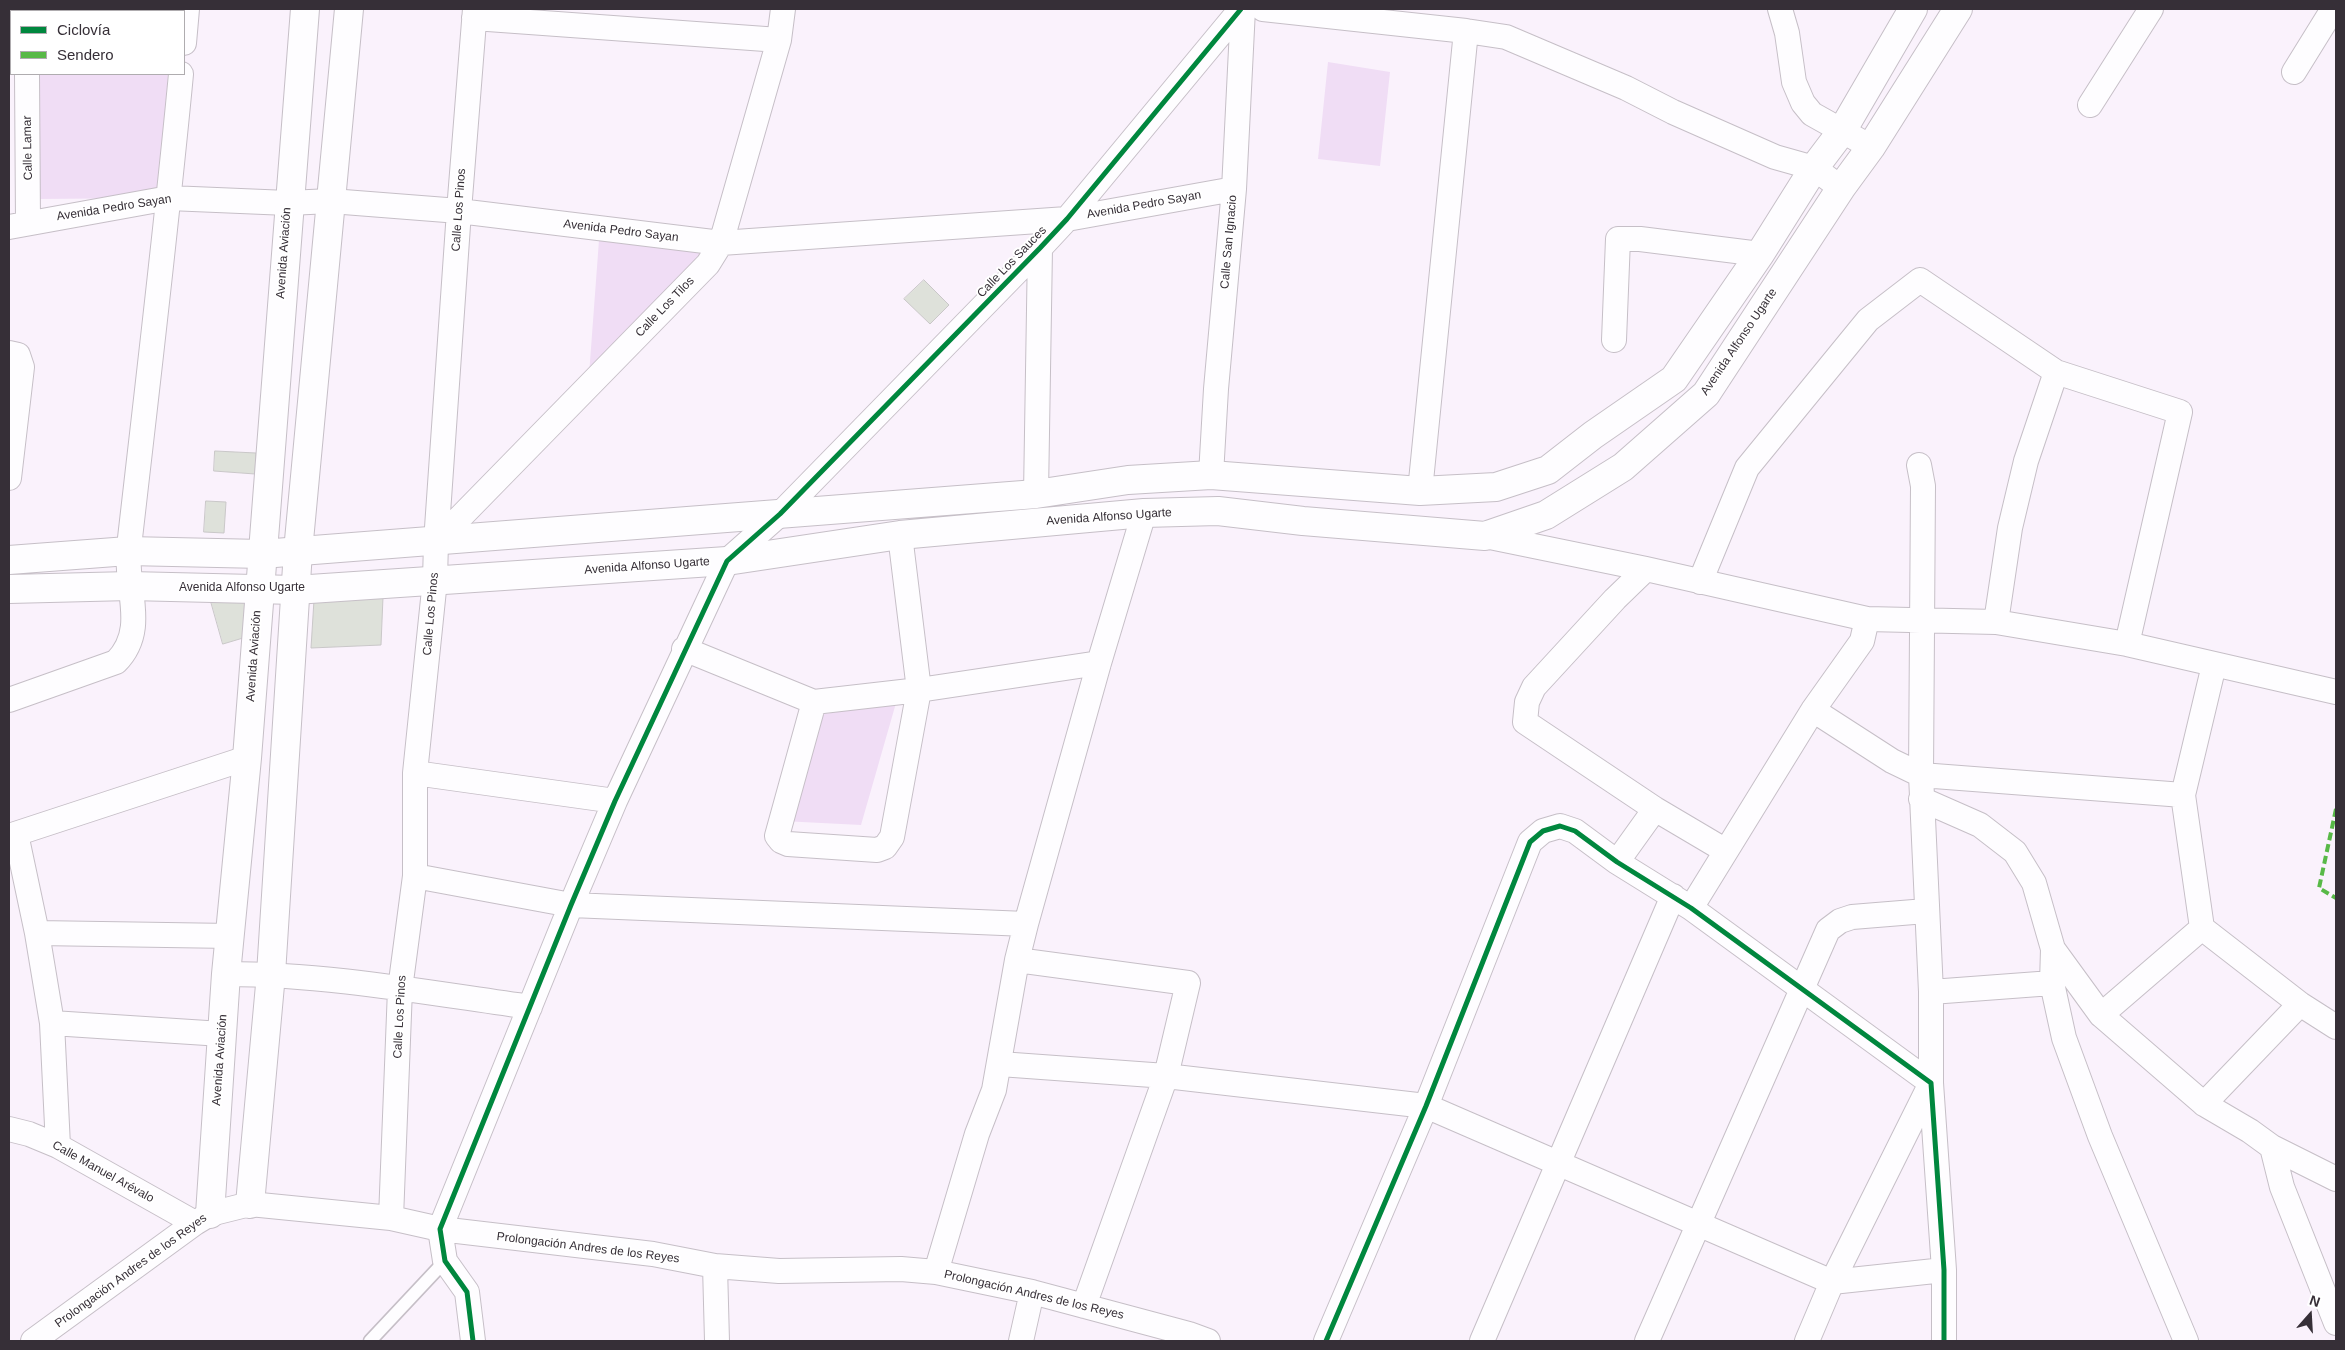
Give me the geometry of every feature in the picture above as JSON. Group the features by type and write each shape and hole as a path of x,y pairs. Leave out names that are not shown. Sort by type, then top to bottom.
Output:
{"main road":[{"name":"Avenida Aviación","path":"202,1218 222,1034 247,758 288,203 305,9"},
{"path":"250,1204 271,974 298,551 348,9"},
{"path":"9,560 128,551 262,554 436,542 1036,494 1128,480 1212,475 1420,491 1496,487 1548,470 1593,435 1674,379 1760,254 1814,168 1842,131 1913,9"},
{"name":"Avenida Alfonso Ugarte","path":"9,589 130,586 295,590 727,561 900,535 1144,513 1218,511 1303,521 1485,536 1546,515 1623,467 1706,394 1871,147 1958,9"}],"street":[{"path":"185,32 187,9"},
{"name":"Calle Los Tilos","path":"436,542 708,264 721,242 779,40 783,9"},
{"name":"Calle San Ignacio","path":"1212,475 1216,389 1234,189 1242,9"},
{"name":"Calle Los Sauces","path":"727,561 780,514 1040,248 1067,219 1242,9"},
{"path":"1263,9 1466,31 1515,41 1626,88 1673,112 1775,157 1814,168 1842,188"},
{"path":"1780,9 1798,93 1812,114 1871,147"},
{"path":"2090,105 2151,9"},
{"path":"2294,72 2333,9"},
{"path":"475,14 779,40"},
{"name":"Calle Los Pinos","path":"391,1218 400,989 415,876 415,773 436,580 436,542 475,14"},
{"path":"1420,491 1466,31"},
{"name":"Calle Lamar","path":"19,224 27,75"},
{"path":"9,700 116,662 125,652 132,639 134,620 128,551 169,198 181,75"},
{"name":"Avenida Pedro Sayan","path":"19,224 169,198 288,203 331,201 459,211 721,242 1067,219 1234,189"},
{"path":"1614,340 1618,239 1640,239 1760,254"},
{"path":"1036,494 1040,248"},
{"path":"1700,582 1747,468 1868,320 1920,280 2056,372 2180,412 2127,644"},
{"path":"9,353 18,355 22,366 9,478"},
{"path":"1996,622 2010,528 2026,461 2056,372"},
{"path":"1919,466 1923,486 1921,776 1930,992 1931,1083 1944,1270 1944,1341"},
{"path":"936,1272 977,1134 994,1090 1017,960 1026,924 1099,663 1144,513"},
{"path":"814,702 777,836 781,841 788,844 877,850 885,847 892,837 920,690 900,535"},
{"path":"1485,536 1646,569 1867,619 1996,622 2127,644 2336,692"},
{"path":"473,1341 467,1292 445,1261 440,1229 615,801 684,649 727,561"},
{"path":"1646,569 1615,598 1534,687 1528,702 1526,722 1655,809 1726,851"},
{"path":"1482,1341 1556,1164 1682,902 1726,851 1813,710 1862,641 1867,619"},
{"path":"684,649 814,702 920,690 1099,663"},
{"path":"2214,665 2183,795 2202,928 2300,1004 2336,1027"},
{"path":"1813,710 1892,761 1921,776 2183,795"},
{"path":"58,1146 52,1023 37,933 12,835 247,758"},
{"path":"415,773 615,801"},
{"path":"1922,799 1980,825 2015,852 2034,882 2053,949 2052,983 2064,1038 2100,1136 2186,1341"},
{"path":"1617,862 1655,809"},
{"path":"1326,1341 1426,1106 1530,842 1543,831 1560,826 1575,831 1617,862 1682,902 1931,1083"},
{"path":"415,876 571,905 1026,924"},
{"path":"1647,1341 1828,930 1840,921 1852,917 1926,911"},
{"path":"2101,1015 2202,928"},
{"path":"37,933 231,936"},
{"path":"2053,949 2101,1015 2204,1104 2250,1131 2272,1147 2336,1180"},
{"path":"1017,960 1188,983 1166,1076 1084,1306"},
{"path":"226,974 271,974 530,1007"},
{"path":"1930,992 2052,983"},
{"path":"2204,1104 2300,1004"},
{"path":"52,1023 222,1034"},
{"path":"1000,1064 1166,1076 1426,1106 1556,1164 1832,1282 1944,1270"},
{"path":"1807,1341 1832,1282 1931,1083"},
{"name":"Calle Manuel Arévalo","path":"9,1129 29,1134 58,1146 202,1218"},
{"path":"2272,1147 2282,1187 2336,1323"},
{"name":"Prolongación Andres de los Reyes","path":"33,1341 202,1218 250,1204 391,1218 440,1229 653,1254 715,1266 779,1271 901,1269 936,1272 1032,1292 1189,1334 1208,1341"},
{"path":"715,1266 717,1341"},
{"path":"1021,1341 1032,1292"}],"lane":[{"path":"370,1341 445,1261"}],"shaded area":[{"path":"34,9 173,9 173,10"},
{"path":"1328,62 1390,72 1380,166 1318,159"},
{"path":"35,75 168,75 158,198 37,199"},
{"path":"599,240 702,251 702,258 589,375"},
{"path":"896,703 861,825 782,821 824,714"}],"building":[{"path":"924,280 949,305 930,324 904,299"},
{"path":"215,451 256,453 255,474 214,471"},
{"path":"206,501 226,502 224,533 204,532"},
{"path":"383,597 381,645 311,648 314,600"},
{"path":"210,598 239,598 247,604 243,638 223,644"}],"marked path":[{"path":"2336,809 2319,888 2336,898"}],"cycle path":[{"path":"473,1341 467,1292 445,1261 440,1229 615,801 727,561 780,514 1040,248 1067,219 1241,9"},
{"path":"1326,1341 1426,1106 1530,842 1543,831 1560,826 1575,831 1617,862 1691,908 1931,1083 1944,1270 1944,1341"}]}
